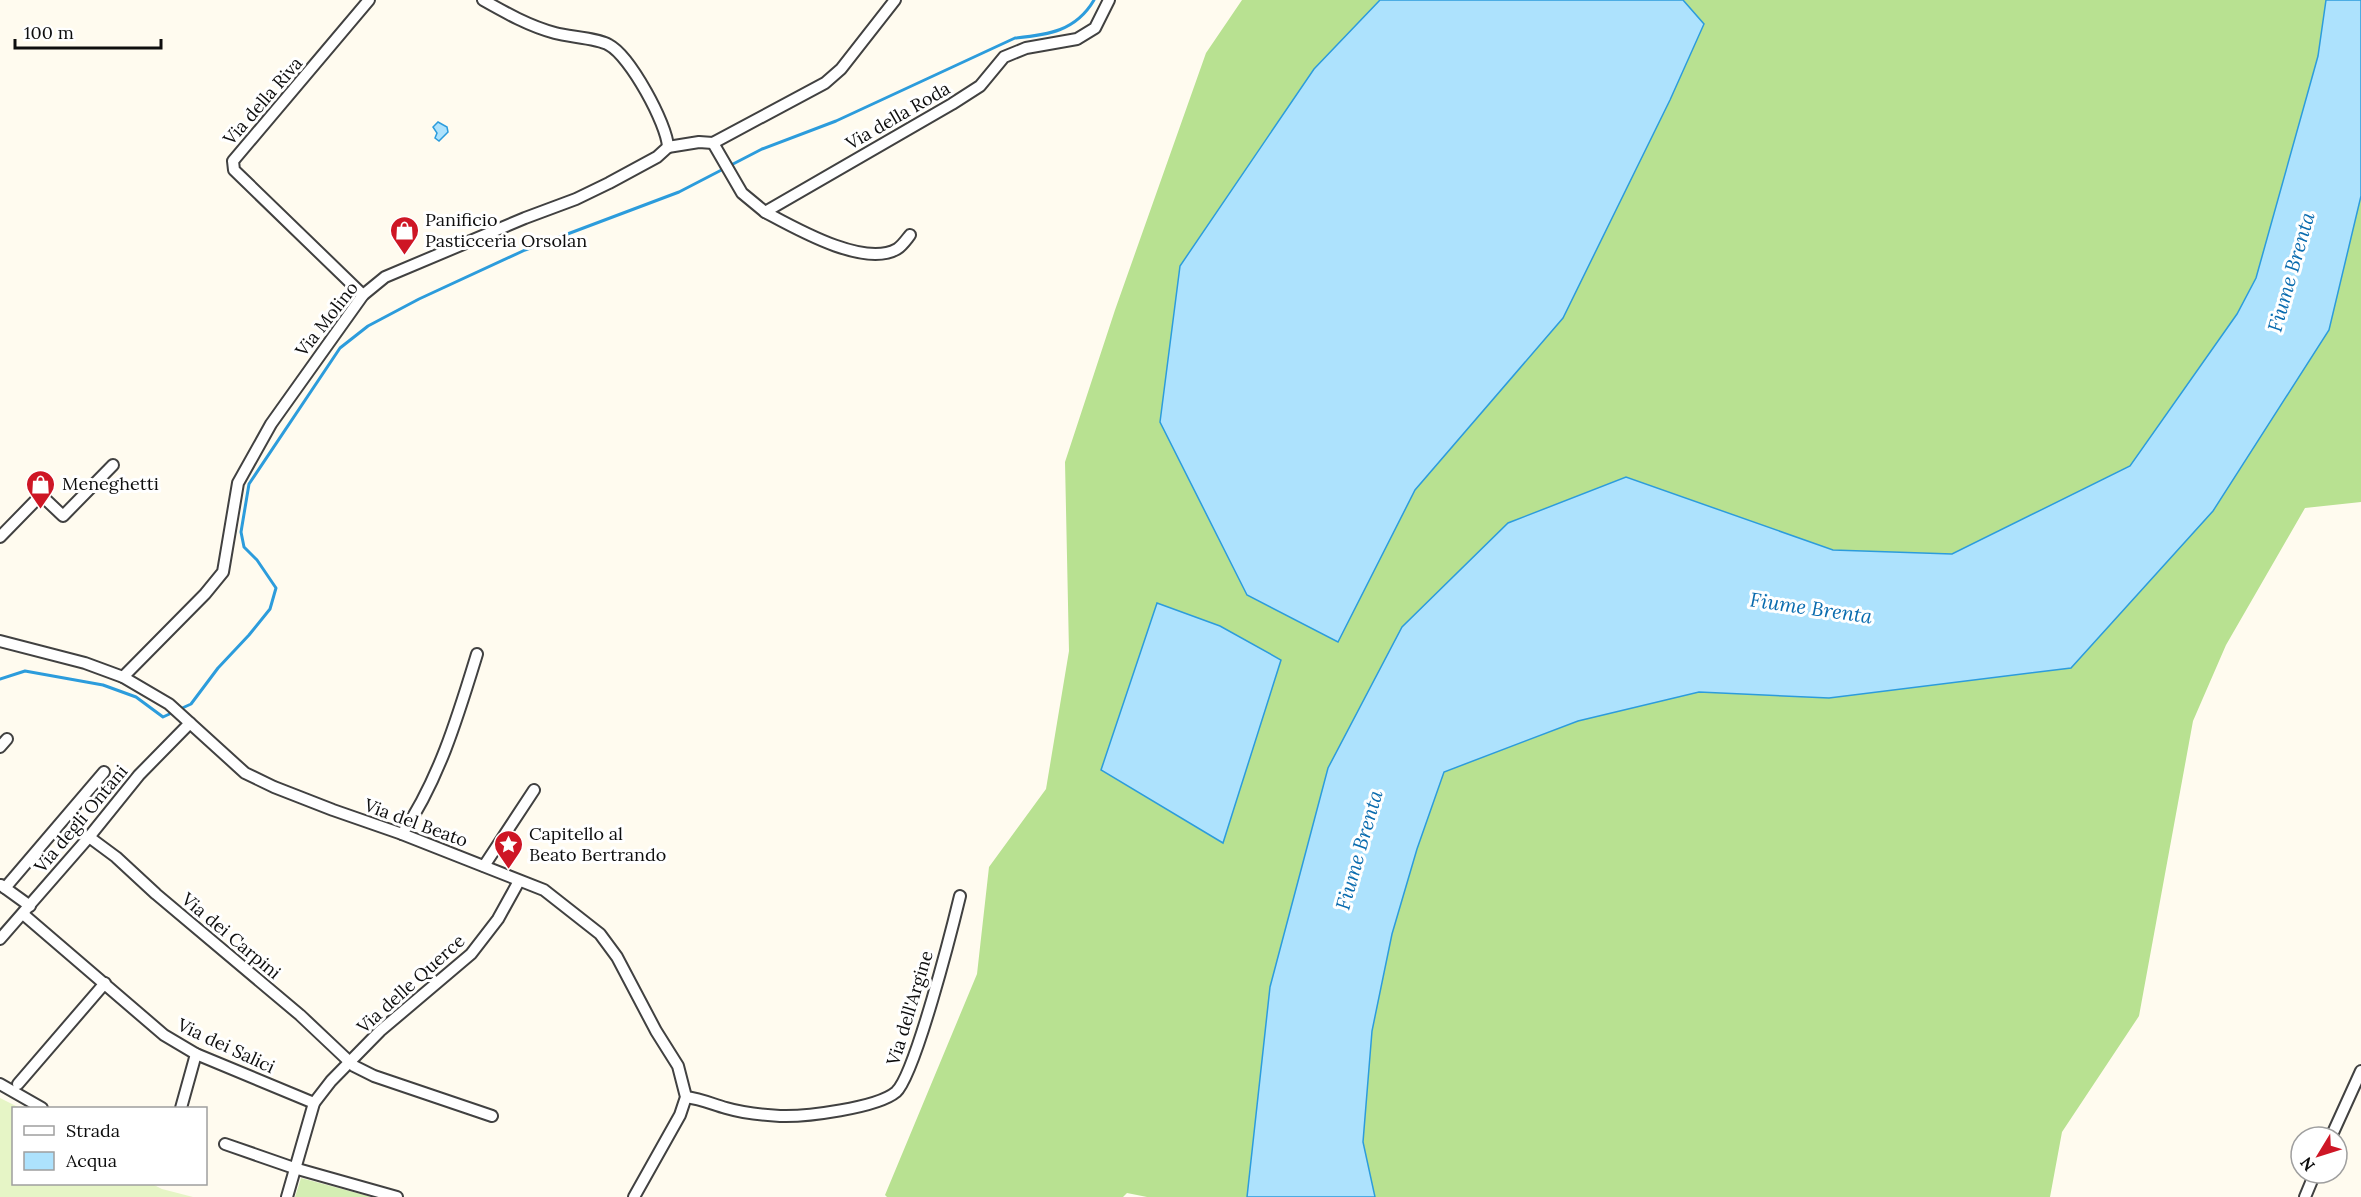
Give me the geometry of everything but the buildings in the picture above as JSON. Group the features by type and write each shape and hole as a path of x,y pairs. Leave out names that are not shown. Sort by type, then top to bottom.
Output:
{"street":[{"name":"Via della Riva","path":"363,295 234,170 233,161 369,0"},
{"path":"483,0 543,29 609,45 632,67 661,122 668,139 668,147 699,142 713,143 825,83 841,69 895,0"},
{"name":"Via della Roda","path":"765,212 980,86 1004,57 1026,48 1077,39 1095,28 1108,0"},
{"path":"713,143 742,194 765,212 822,242 880,255 898,249 910,236"},
{"name":"Via Molino","path":"123,677 205,594 223,572 238,483 271,424 363,295 385,277 584,195 657,158 668,147"},
{"path":"0,537 41,495 63,516 113,465"},
{"name":"Via del Beato","path":"0,641 85,663 123,677 169,704 246,773 274,787 544,890 600,934 617,957 656,1032 678,1066 686,1097"},
{"path":"402,834 421,807 452,732 477,654"},
{"name":"Via degli Ontani","path":"0,939 89,837 186,719"},
{"path":"3,886 104,772"},
{"path":"483,866 534,789"},
{"name":"Via dei Carpini","path":"89,837 116,856 156,894 300,1015 350,1062 374,1076 492,1116"},
{"name":"Via delle Querce","path":"314,1103 331,1081 380,1031 471,954 498,919 519,881"},
{"name":"Via dei Salici","path":"3,886 26,910 164,1035 196,1054 314,1103"},
{"name":"Via dell'Argine","path":"686,1097 699,1098 726,1108 751,1113 783,1116 861,1106 884,1100 896,1092 903,1084 913,1059 960,897"},
{"path":"18,1084 105,983"},
{"path":"181,1107 196,1054"},
{"path":"2336,1125 2361,1071"},
{"path":"0,1084 40,1107"},
{"path":"634,1197 680,1115 686,1097"},
{"path":"287,1197 314,1103"},
{"path":"225,1144 294,1168 398,1197"}],"green space":[{"path":"1242,0 2361,0 2361,502 2305,508 2226,645 2193,721 2139,1016 2062,1132 2050,1197 1147,1197 1127,1193 1123,1197 887,1197 885,1195 977,974 989,867 1046,789 1069,651 1065,462 1115,310 1206,53"},
{"path":"0,1098 18,1107 12,1107 12,1185 154,1185 193,1197 0,1197"},
{"path":"301,1178 372,1197 295,1197"}],"water":[{"path":"1380,0 1683,0 1704,24 1670,100 1563,318 1415,490 1338,642 1247,595 1160,422 1180,266 1314,69"},
{"name":"Fiume Brenta","path":"2326,0 2361,0 2361,196 2329,330 2213,511 2071,668 1829,698 1699,692 1578,721 1444,772 1417,849 1392,934 1372,1031 1363,1142 1375,1197 1247,1197 1270,987 1328,768 1402,627 1508,523 1626,477 1833,550 1952,554 2130,466 2237,314 2256,278 2318,56"},
{"path":"438,122 447,127 448,132 439,141 435,138 437,133 433,127"},
{"path":"1157,603 1220,626 1281,660 1223,843 1101,770"}],"waterway":[{"path":"0,679 25,671 103,685 136,697 163,717 191,704 218,668 270,609 276,588 257,560 244,547 241,532 249,484 340,348 368,326 419,299 525,250 679,192 762,149 836,121 1015,38 1050,33 1070,25 1079,19 1094,0"}],"place":[{"name":"Panificio Pasticceria Orsolan","path":"404,256"},
{"name":"Meneghetti","path":"41,510"},
{"name":"Capitello al Beato Bertrando","path":"508,870"}]}
